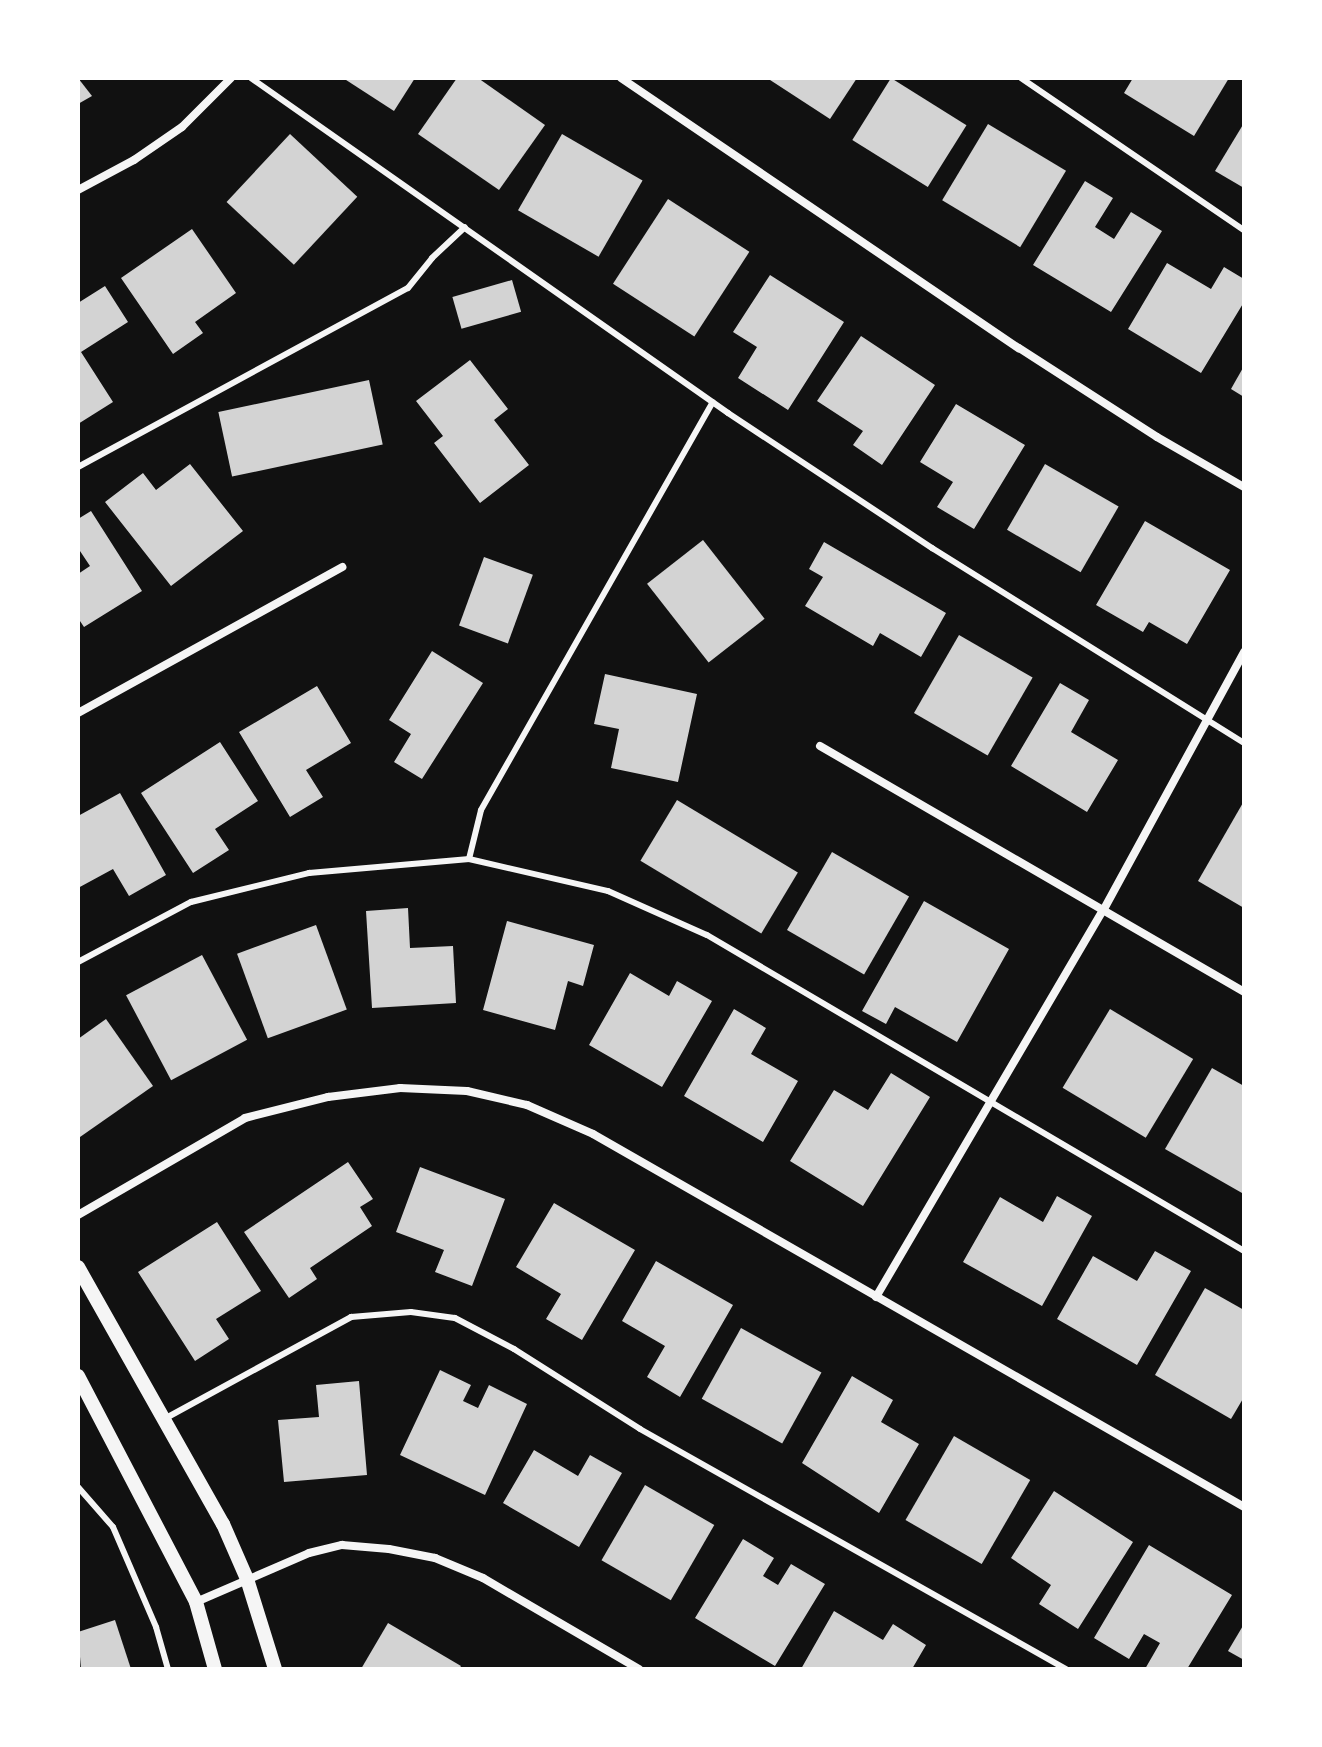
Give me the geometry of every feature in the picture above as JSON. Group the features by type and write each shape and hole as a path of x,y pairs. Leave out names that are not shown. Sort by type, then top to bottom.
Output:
{"street":[{"path":"78,190 134,160 182,127 231,78"},
{"path":"621,78 1019,348 1157,437 1244,487"},
{"path":"78,713 342,567"},
{"path":"876,1297 1104,909 1244,652"},
{"path":"820,746 1244,992"},
{"path":"78,1215 245,1118 357,1093 400,1088 467,1091 527,1105 593,1134 1244,1507"},
{"path":"78,1267 166,1418 223,1524 247,1579 275,1669"},
{"path":"78,1376 196,1602 215,1669"},
{"path":"196,1602 309,1553 342,1545 435,1558 483,1578 639,1669"}],"lane":[{"path":"251,78 713,402 932,548 1244,743"},
{"path":"1021,78 1244,230"},
{"path":"78,467 408,288 432,258 465,227"},
{"path":"469,859 481,810 713,402"},
{"path":"78,962 191,902 309,873 469,859 608,891 707,935 991,1099 1244,1251"},
{"path":"166,1418 351,1317 411,1312 455,1318 514,1349 640,1429 1066,1669"},
{"path":"78,1487 113,1527 156,1627 168,1669"}],"building":[{"path":"78,78 92,96 78,104"},
{"path":"343,78 415,78 394,111"},
{"path":"457,78 478,78 545,125 499,190 418,134"},
{"path":"767,78 857,78 830,119"},
{"path":"891,78 966,125 928,187 852,140"},
{"path":"1133,78 1229,78 1194,136 1124,93"},
{"path":"1244,123 1244,188 1215,171"},
{"path":"988,124 1066,171 1020,247 942,200"},
{"path":"290,134 357,197 294,265 227,202"},
{"path":"562,134 643,180 599,257 518,210"},
{"path":"1085,181 1113,198 1095,227 1114,239 1131,212 1162,231 1111,312 1033,265"},
{"path":"668,199 749,252 694,337 613,284"},
{"path":"192,229 236,293 195,322 203,333 173,354 121,278"},
{"path":"1167,263 1211,289 1224,267 1244,279 1244,302 1201,373 1128,329"},
{"path":"770,275 844,322 788,410 738,378 757,347 733,332"},
{"path":"512,280 521,312 461,329 452,297"},
{"path":"105,286 128,322 81,352 113,402 78,424 78,303"},
{"path":"861,336 935,385 882,465 853,445 863,431 817,401"},
{"path":"470,360 508,409 494,420 529,465 480,503 434,443 443,436 416,401"},
{"path":"1244,366 1244,397 1231,389"},
{"path":"369,380 383,445 232,477 218,412"},
{"path":"956,404 1025,445 974,529 937,507 953,482 920,462"},
{"path":"190,464 243,531 171,586 105,502 143,473 156,490"},
{"path":"1045,464 1119,506 1081,572 1007,530"},
{"path":"91,511 142,591 84,627 78,618 78,574 90,566 78,548 78,519"},
{"path":"1145,521 1230,570 1187,644 1149,622 1143,632 1096,605"},
{"path":"703,540 765,619 709,663 647,584"},
{"path":"824,542 946,613 921,657 880,633 873,646 805,606 823,577 809,569"},
{"path":"484,557 533,575 508,643 459,626"},
{"path":"959,635 1033,678 988,755 914,713"},
{"path":"432,651 483,683 422,779 394,762 411,734 389,720"},
{"path":"605,674 697,694 678,782 611,768 619,729 594,724"},
{"path":"1060,683 1089,700 1071,732 1118,760 1087,812 1011,766"},
{"path":"317,686 351,743 306,770 323,797 290,817 239,732"},
{"path":"220,742 258,801 215,829 229,850 193,873 141,793"},
{"path":"120,793 166,875 129,896 113,869 78,888 78,816"},
{"path":"677,800 798,873 761,933 640,861"},
{"path":"1244,801 1244,908 1198,881"},
{"path":"832,852 909,896 864,974 787,930"},
{"path":"924,901 1009,949 957,1042 895,1007 886,1024 862,1011"},
{"path":"408,908 410,948 453,946 456,1003 372,1008 366,911"},
{"path":"507,921 594,945 583,986 568,981 555,1030 483,1010"},
{"path":"316,925 347,1010 268,1038 237,954"},
{"path":"202,955 247,1040 171,1080 126,995"},
{"path":"630,973 669,996 677,981 712,1001 662,1087 589,1045"},
{"path":"734,1009 766,1028 751,1054 798,1081 763,1142 684,1096"},
{"path":"1110,1009 1193,1059 1146,1138 1063,1088"},
{"path":"106,1019 153,1086 80,1137 78,1039"},
{"path":"1212,1068 1244,1086 1242,1193 1165,1149"},
{"path":"891,1073 930,1097 863,1206 790,1161 834,1090 868,1110"},
{"path":"348,1162 373,1199 360,1207 372,1226 310,1268 317,1279 289,1298 244,1232"},
{"path":"420,1167 505,1199 472,1286 435,1272 444,1250 396,1232"},
{"path":"1057,1196 1092,1216 1042,1306 963,1262 1000,1197 1043,1222"},
{"path":"554,1203 635,1250 582,1340 546,1319 561,1294 516,1267"},
{"path":"217,1222 261,1291 216,1319 229,1339 195,1361 138,1272"},
{"path":"1155,1251 1191,1271 1137,1365 1057,1319 1093,1256 1137,1281"},
{"path":"656,1261 733,1305 680,1397 647,1377 665,1346 622,1321"},
{"path":"1205,1288 1244,1310 1244,1397 1231,1419 1155,1375"},
{"path":"741,1328 821,1373 782,1443 702,1399"},
{"path":"440,1370 471,1385 463,1401 478,1408 489,1385 527,1404 485,1495 400,1455"},
{"path":"852,1376 893,1400 881,1422 919,1444 879,1513 802,1463"},
{"path":"359,1381 367,1475 284,1482 278,1420 319,1417 316,1385"},
{"path":"954,1436 1030,1480 982,1564 906,1520"},
{"path":"534,1450 578,1476 590,1455 622,1473 579,1547 503,1503"},
{"path":"645,1485 714,1525 671,1600 602,1560"},
{"path":"1054,1491 1133,1542 1078,1629 1039,1604 1051,1585 1011,1558"},
{"path":"743,1539 774,1558 763,1576 778,1585 791,1564 825,1584 775,1666 695,1618"},
{"path":"1149,1545 1232,1595 1187,1669 1145,1669 1160,1643 1144,1634 1129,1659 1094,1638"},
{"path":"834,1611 883,1640 893,1624 926,1645 912,1669 801,1669"},
{"path":"115,1620 131,1669 81,1669 78,1632"},
{"path":"388,1623 461,1666 459,1669 361,1669"},
{"path":"1244,1624 1244,1660 1228,1651"}]}
